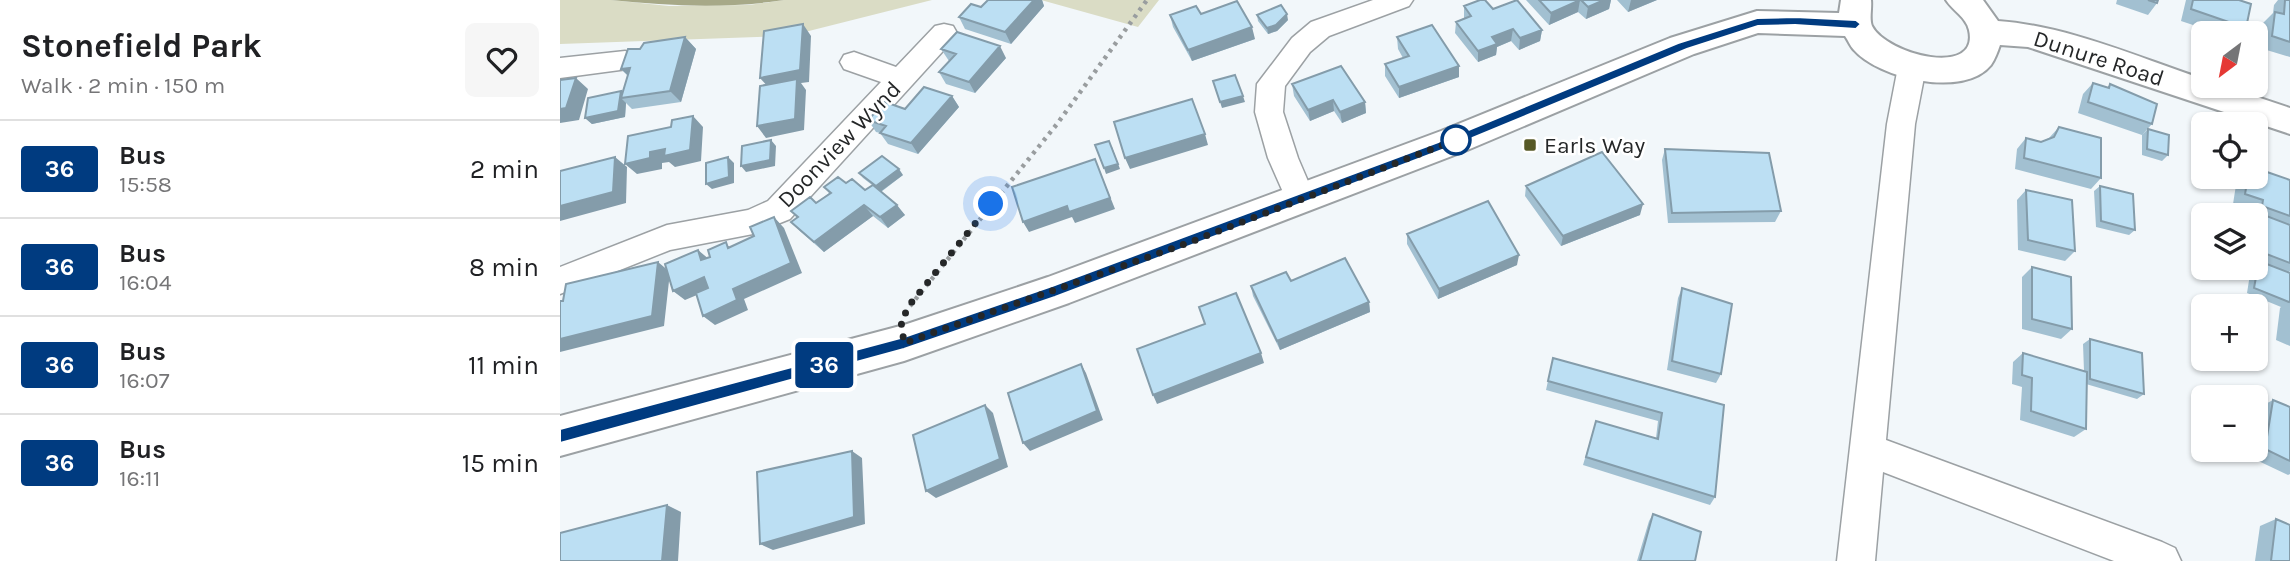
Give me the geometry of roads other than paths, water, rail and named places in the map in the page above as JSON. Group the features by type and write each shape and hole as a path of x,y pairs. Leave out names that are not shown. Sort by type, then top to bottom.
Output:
{"main road":[{"path":"560,436 904,343 1301,200 1453,141 1682,46 1757,22 1795,21 1856,12 1865,41 1876,51 1912,67 1934,71 1961,67 1980,55 1985,46 1985,32 1979,17 1962,0"},
{"name":"Dunure Road","path":"1985,32 2028,35 2058,43 2290,121"}],"street":[{"path":"1301,200 1283,158 1269,112 1271,84 1301,46 1320,29 1400,0"},
{"name":"Doonview Wynd","path":"560,281 667,238 753,222 779,210 944,33"},
{"path":"560,68 625,61"},
{"path":"854,62 901,79"},
{"path":"1856,561 1901,124 1912,67"},
{"path":"1867,449 2162,561"}],"place":[{"name":"Earls Way","path":"1530,145"}]}
